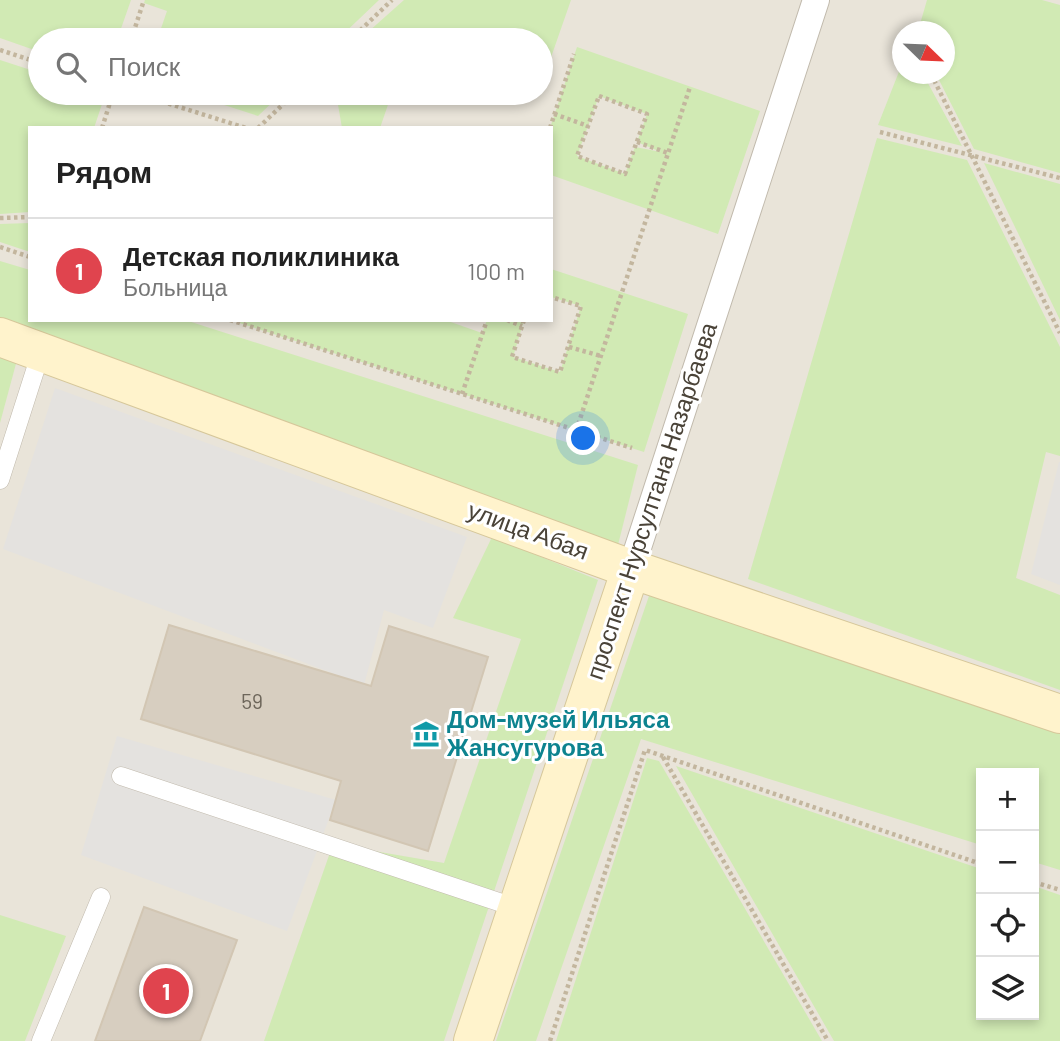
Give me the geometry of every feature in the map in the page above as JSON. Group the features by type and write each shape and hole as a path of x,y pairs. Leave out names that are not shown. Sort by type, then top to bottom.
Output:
{"main road":[{"name":"улица Абая","path":"0,337 631,569 1060,714"},
{"name":"проспект Нурсултана Назарбаева","path":"473,1041 631,569"}],"street":[{"name":"проспект Нурсултана Назарбаева","path":"631,569 816,0"}],"lane":[{"path":"0,480 41,352"},
{"path":"121,776 517,908"},
{"path":"41,1041 101,897"}],"path":[{"path":"135,28 145,0"},
{"path":"363,28 392,0"},
{"path":"0,50 28,59"},
{"path":"551,126 574,54"},
{"path":"936,84 1060,333"},
{"path":"576,430 690,87"},
{"path":"599,96 647,114 637,142 625,174 577,156 599,96"},
{"path":"103,126 109,105"},
{"path":"173,105 240,126"},
{"path":"260,126 282,105"},
{"path":"554,114 588,126"},
{"path":"880,132 1060,178"},
{"path":"637,142 668,153"},
{"path":"0,218 28,217"},
{"path":"0,247 28,256"},
{"path":"523,323 512,357 560,372 581,306 553,298"},
{"path":"236,322 666,459"},
{"path":"462,394 485,322"},
{"path":"569,346 600,356"},
{"path":"550,1041 645,750 976,862"},
{"path":"663,756 828,1041"},
{"path":"1039,884 1060,890"}],"shaded area":[{"path":"0,0 1060,0 1060,1041 0,1041"},
{"path":"55,388 467,537 433,628 384,610 364,685 3,549"},
{"path":"1060,462 1060,585 1031,574"},
{"path":"117,736 336,800 287,931 81,855"}],"green space":[{"path":"0,0 131,0 121,28 28,28 28,48 0,38"},
{"path":"145,0 379,0 350,28 161,28 167,11 144,3"},
{"path":"404,0 571,0 553,52 553,28 372,28"},
{"path":"927,0 1042,0 1060,5 1060,173 974,149 941,84 955,84 955,21 921,21"},
{"path":"577,47 760,111 718,234 553,176 553,126 551,126","holes":["599,96 647,114 637,142 661,152 635,147 625,174 577,156"]},
{"path":"0,60 28,69 28,105 102,105 95,126 28,126 28,212 0,214"},
{"path":"894,84 928,84 962,146 878,125"},
{"path":"224,105 269,105 258,116"},
{"path":"338,105 388,105 381,126 342,126"},
{"path":"877,138 967,160 1060,347 1060,456 1046,452 1016,578 1060,595 1060,690 748,579"},
{"path":"984,163 1060,184 1060,320"},
{"path":"28,223 28,251 0,242 0,224"},
{"path":"0,261 28,269 28,322 191,322 638,465 617,549 0,320"},
{"path":"553,270 688,314 644,452 236,322 451,322 482,333 486,322 523,322 513,357 560,372 581,306 553,298"},
{"path":"0,354 17,360 0,423"},
{"path":"492,537 598,580 444,1041 264,1041 333,844 444,863 521,639 453,618"},
{"path":"650,593 1060,731 1060,870 1039,864 1039,768 976,768 976,843 641,739 536,1041 496,1041"},
{"path":"647,758 659,761 822,1041 556,1041"},
{"path":"676,766 976,867 976,1020 1039,1020 1039,888 1060,895 1060,1041 834,1041"},
{"path":"0,915 66,936 25,1041 0,1041"}],"building":[{"path":"169,625 371,686 389,626 488,657 428,851 330,820 341,781 141,719"},
{"path":"144,907 237,940 200,1041 95,1041"}],"place":[{"name":"Дом-музей Ильяса Жансугурова","path":"426,734"},
{"name":"Детская поликлиника","path":"166,991"}]}
